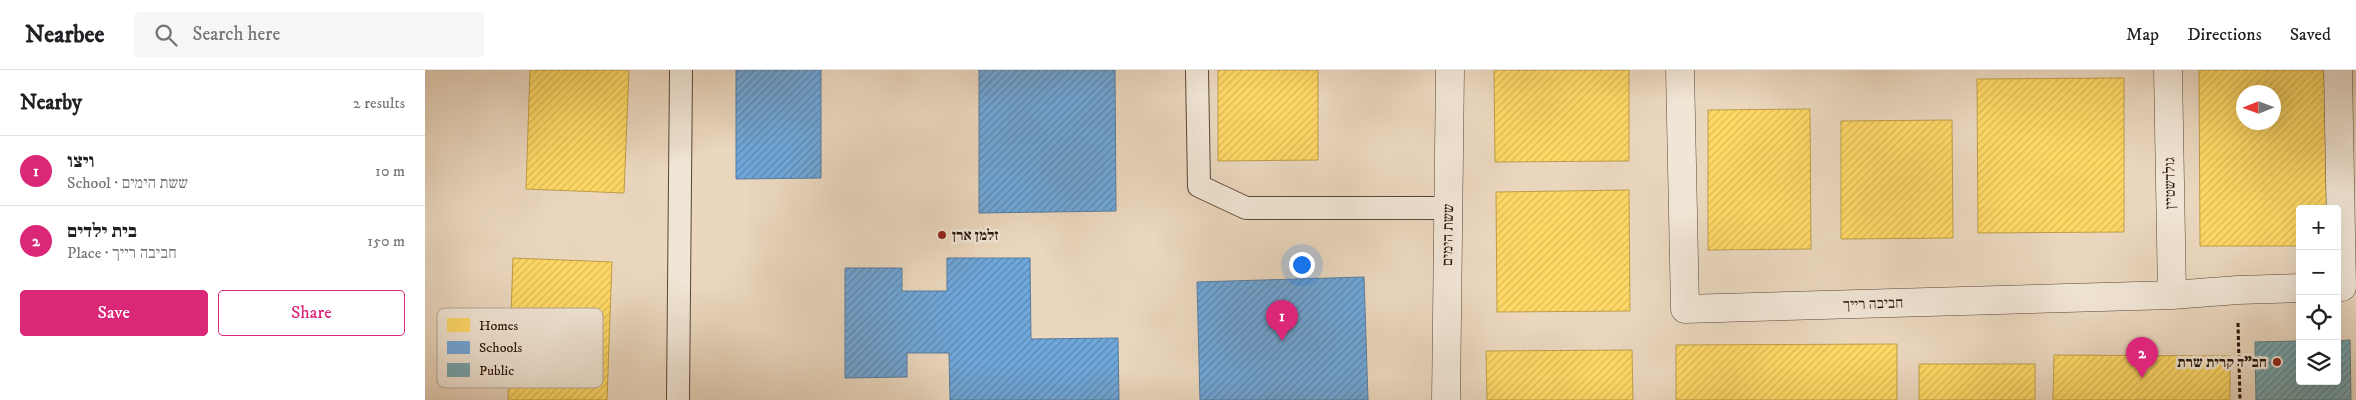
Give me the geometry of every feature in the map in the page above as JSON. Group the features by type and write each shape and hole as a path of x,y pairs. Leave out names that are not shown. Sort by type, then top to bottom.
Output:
{"street":[{"name":"ששת הימים","path":"1446,400 1451,70"},
{"name":"חביבה רייך","path":"1680,70 1685,310 2172,296 2238,290 2296,288"},
{"name":"גולדשטיין","path":"2168,70 2172,296"},
{"path":"2338,70 2348,287"}],"lane":[{"path":"678,400 681,70"},
{"path":"1197,70 1199,186 1246,208 1449,208"},
{"path":"2348,287 2352,70"}],"path":[{"path":"2238,324 2239,400"}],"building: Homes":[{"path":"530,70 629,70 624,193 526,189"},
{"path":"1218,70 1318,70 1318,160 1218,161"},
{"path":"1494,70 1629,70 1629,161 1495,162"},
{"path":"2199,70 2329,70 2329,205 2296,205 2296,246 2200,246"},
{"path":"2124,78 2124,232 1978,233 1977,79"},
{"path":"1810,109 1811,249 1708,250 1708,110"},
{"path":"1952,120 1953,238 1841,239 1841,121"},
{"path":"1629,190 1630,311 1497,312 1496,192"},
{"path":"513,258 612,262 607,400 508,400 508,388 603,388 603,308 511,308"},
{"path":"1897,344 1897,400 1676,400 1676,345"},
{"path":"1632,350 1633,400 1487,400 1486,351"},
{"path":"2054,355 2230,356 2230,400 2053,400"},
{"path":"1919,364 2035,364 2035,400 1919,400"}],"building: Schools":[{"path":"736,70 821,70 821,178 736,179"},
{"path":"979,70 1115,70 1116,211 979,213"},
{"path":"947,258 1030,258 1031,339 1118,338 1119,400 950,400 949,353 907,353 907,377 845,378 845,268 902,268 902,291 947,291"},
{"path":"1364,277 1368,400 1200,400 1197,282"}],"building: Public":[{"name":"חב\"ד קרית שרת","path":"2350,340 2351,400 2256,400 2255,342 2296,341 2296,385 2341,385 2341,341"}],"place":[{"name":"זלמן ארן","path":"942,235"},
{"name":"ויצו","path":"1282,341"},
{"name":"חב\"ד קרית שרת","path":"2277,362"},
{"name":"בית ילדים","path":"2142,378"}]}
